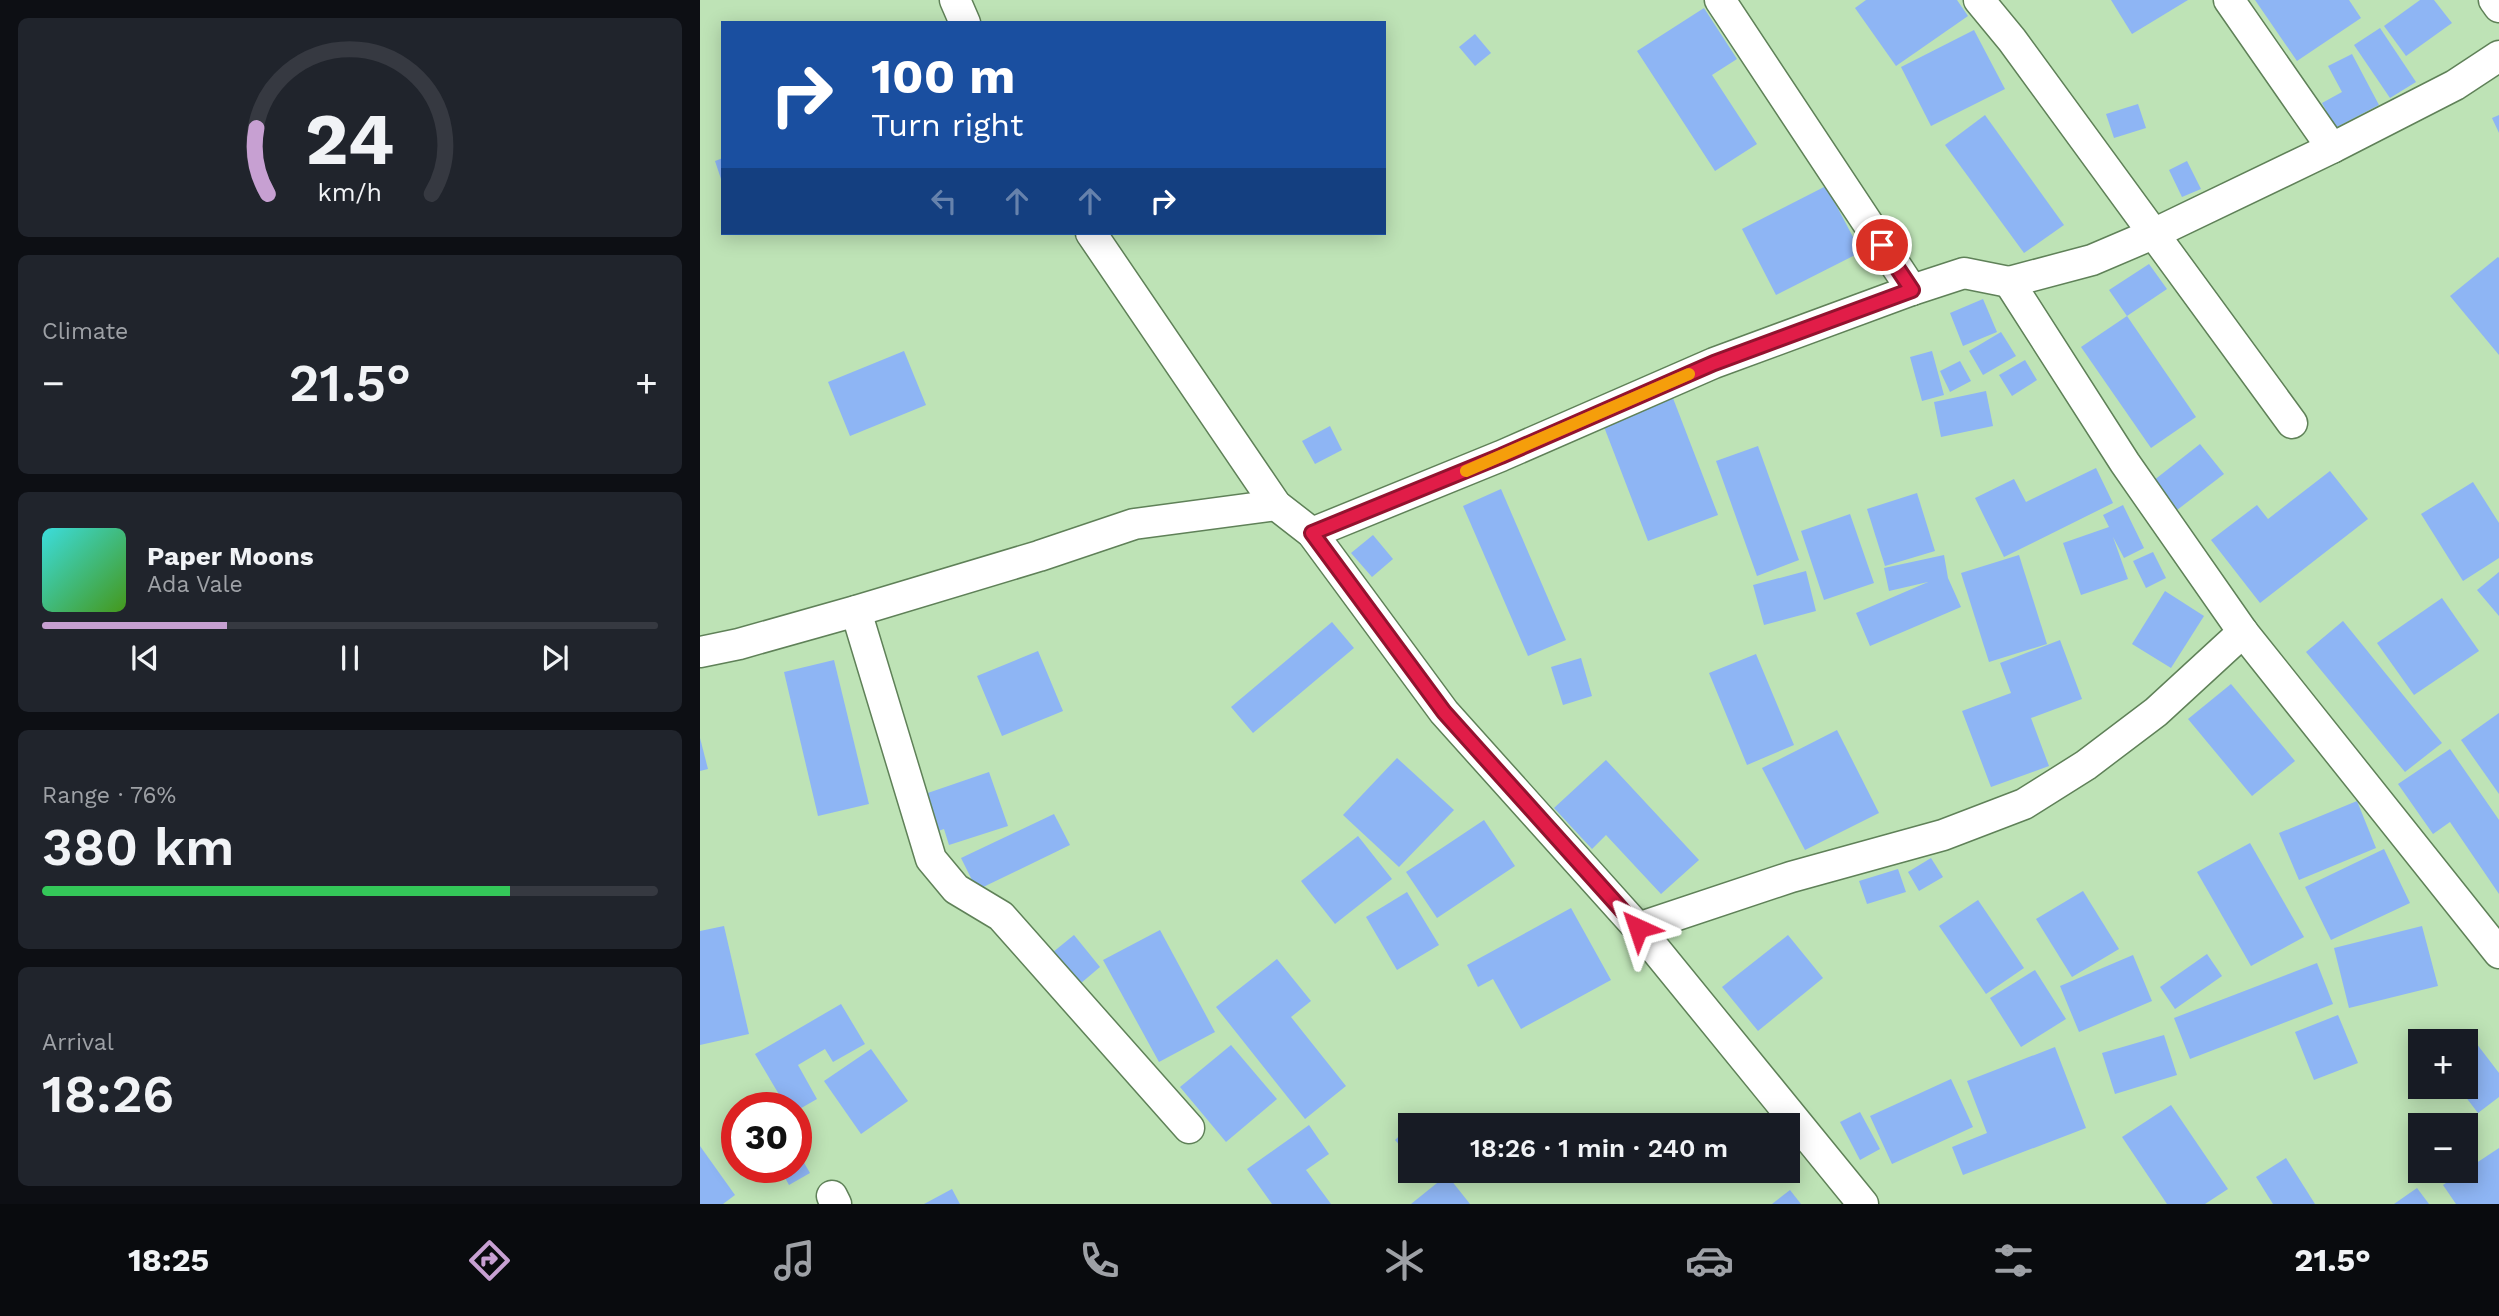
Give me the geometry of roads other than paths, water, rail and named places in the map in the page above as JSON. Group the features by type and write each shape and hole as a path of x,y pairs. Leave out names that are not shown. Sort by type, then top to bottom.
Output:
{"street":[{"path":"955,0 964,21"},
{"path":"1720,0 1912,290"},
{"path":"1979,0 2012,40 2292,423"},
{"path":"2229,0 2332,148"},
{"path":"2494,0 2499,7"},
{"path":"1312,533 1501,456 1714,363 1912,290 1964,272 2009,282 2092,260 2153,234 2332,148 2455,85 2499,56"},
{"path":"1092,235 1276,505 1312,533 1444,712 1638,928 1863,1204"},
{"path":"2009,282 2125,463 2243,632 2497,947"},
{"path":"700,652 856,611 1039,556 1134,523 1276,505"},
{"path":"856,611 931,859 956,890 1001,916 1189,1128"},
{"path":"1638,928 1791,877 1943,835 2024,804 2086,765 2157,712 2243,632"}]}
